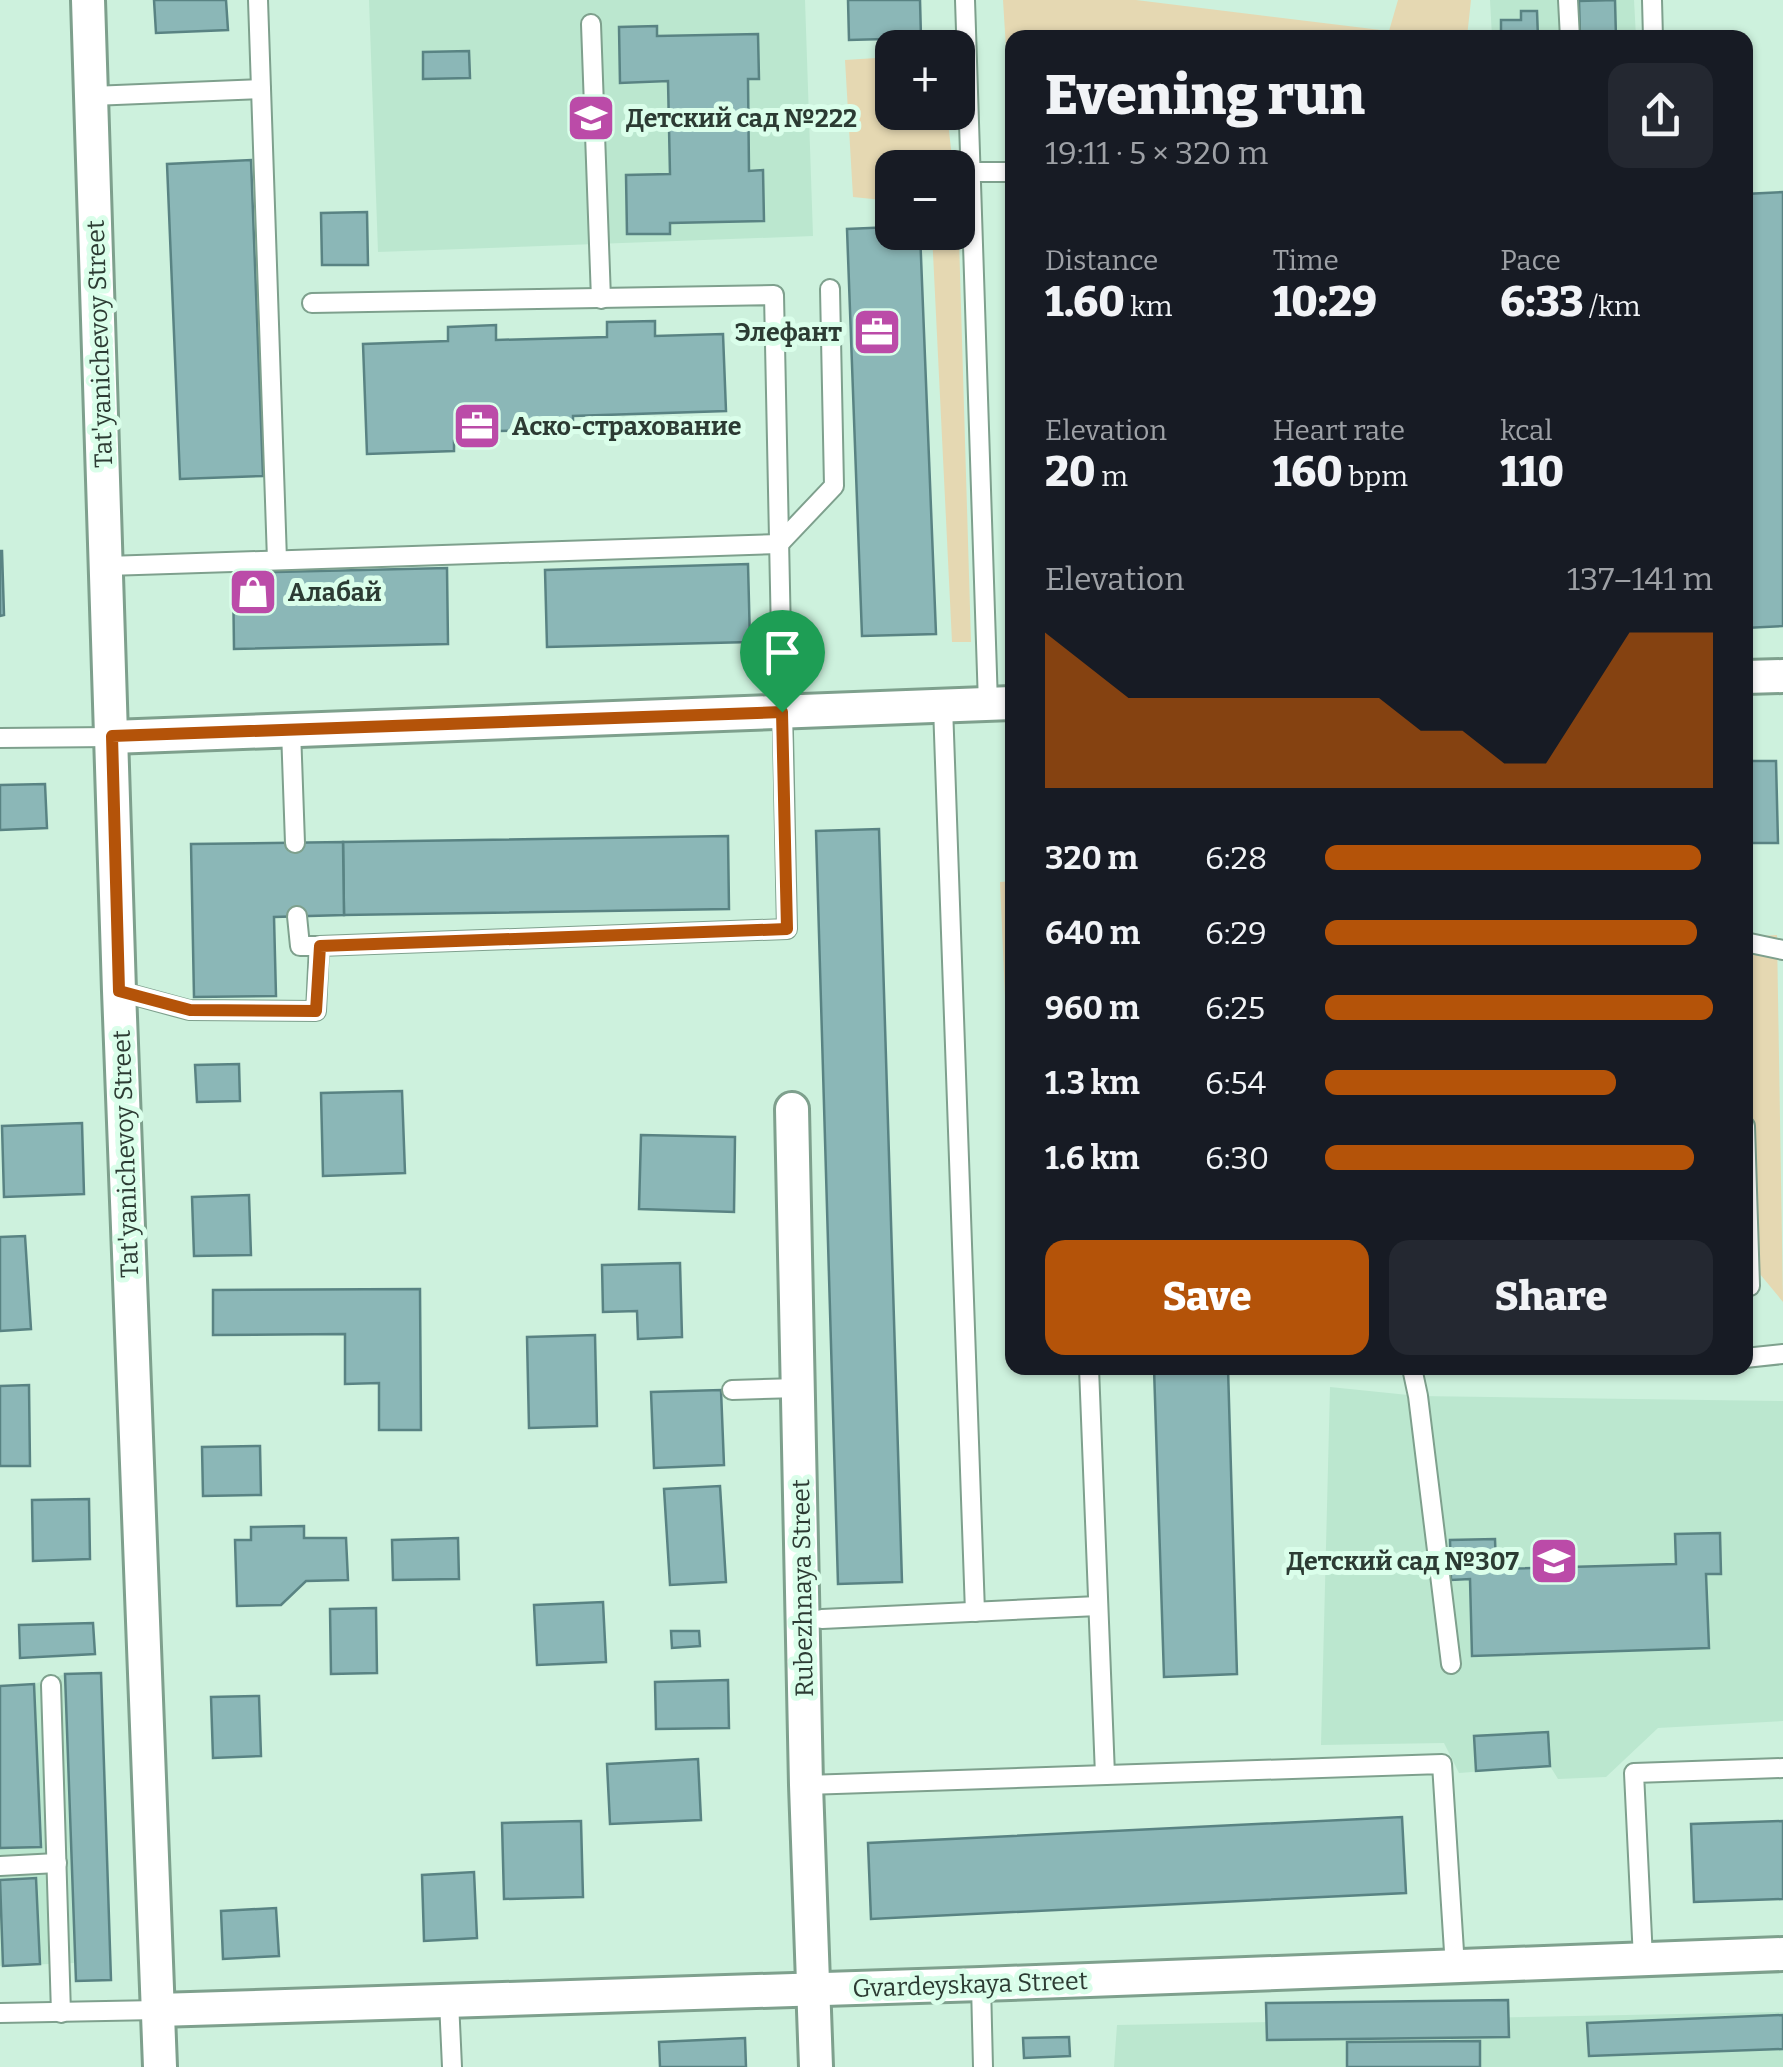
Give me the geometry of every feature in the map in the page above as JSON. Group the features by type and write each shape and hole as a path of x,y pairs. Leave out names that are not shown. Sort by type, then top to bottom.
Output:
{"street":[{"name":"Tat'yanichevoy Street","path":"88,0 119,991 160,2067"},
{"path":"1753,677 1783,676"},
{"path":"112,736 1000,703"},
{"name":"Rubezhnaya Street","path":"792,1109 816,2067"},
{"name":"Gvardeyskaya Street","path":"158,2010 1783,1954"}],"lane":[{"path":"258,0 278,560"},
{"path":"964,0 969,150"},
{"path":"1568,0 1570,30"},
{"path":"1652,0 1653,30"},
{"path":"590,24 601,298"},
{"path":"92,96 262,89"},
{"path":"975,172 1005,172"},
{"path":"974,250 1000,703"},
{"path":"106,566 779,544 834,486 830,290"},
{"path":"297,916 300,946 787,929 774,295 312,303"},
{"path":"944,706 974,1612"},
{"path":"290,730 295,842"},
{"path":"0,738 112,736"},
{"path":"1753,944 1783,950"},
{"path":"119,991 190,1010 316,1011 320,946"},
{"path":"1753,1357 1783,1354"},
{"path":"1089,1375 1104,1775"},
{"path":"1414,1375 1452,1664"},
{"path":"732,1390 798,1388"},
{"path":"822,1619 1098,1606"},
{"path":"51,1685 61,2013"},
{"path":"806,1785 1442,1764 1455,1966"},
{"path":"1643,1959 1634,1774 1783,1768"},
{"path":"0,1866 57,1863"},
{"path":"980,1984 983,2067"},
{"path":"449,2000 452,2067"},
{"path":"0,2014 158,2010"}],"shaded area":[{"name":"Детский сад №222","path":"369,0 805,0 813,236 378,252"},
{"path":"1003,0 1136,0 1381,30 1005,30"},
{"path":"1398,0 1471,0 1468,30 1389,30"},
{"path":"1490,0 1634,0 1636,30 1492,30"},
{"path":"875,58 875,130 949,130 951,150 875,150 875,199 853,197 845,60"},
{"path":"933,250 959,250 971,642 952,642"},
{"path":"1000,882 1005,882 1005,996"},
{"path":"1777,935 1783,1302 1753,1266 1753,936"},
{"name":"Детский сад №307","path":"1330,1387 1418,1396 1783,1401 1783,1721 1658,1728 1606,1777 1558,1779 1550,1766 1459,1773 1444,1743 1321,1745"},
{"path":"101,1673 111,1980 76,1981 74,1963 0,1966 0,1686 34,1684 65,1674"},
{"path":"1783,2012 1783,2067 1114,2067 1117,2025"}],"building":[{"path":"154,0 226,0 228,30 156,33"},
{"path":"848,0 920,0 921,30 875,30 875,39 849,40"},
{"path":"1615,0 1616,30 1580,30 1579,1"},
{"path":"1521,11 1537,11 1538,30 1501,30 1501,20 1521,20"},
{"path":"657,26 657,36 758,34 759,79 748,79 749,171 763,170 764,221 670,223 670,234 627,234 626,175 670,174 668,81 620,83 619,27"},
{"path":"469,51 470,78 423,79 423,52"},
{"path":"251,160 263,476 180,479 167,164"},
{"path":"1783,192 1783,626 1753,628 1753,194"},
{"path":"367,212 368,265 322,265 321,213"},
{"path":"875,228 875,250 921,250 936,634 862,636 847,229"},
{"path":"655,321 655,336 723,334 726,411 573,416 573,429 499,431 499,439 454,441 454,451 367,454 363,344 448,341 448,327 496,325 496,340 607,337 607,322"},
{"path":"0,551 4,615 0,616"},
{"path":"748,564 750,642 547,647 545,570"},
{"path":"447,568 448,644 234,649 233,573"},
{"path":"1753,761 1776,761 1778,843 1753,843"},
{"path":"45,784 47,828 0,830 0,785"},
{"path":"879,829 902,1582 838,1584 816,831"},
{"path":"728,836 729,909 344,915 343,842"},
{"path":"343,842 344,915 274,917 276,996 194,997 191,844"},
{"path":"239,1064 240,1101 197,1102 195,1065"},
{"path":"402,1091 405,1173 323,1176 321,1093"},
{"path":"82,1123 84,1194 4,1197 2,1126"},
{"path":"641,1135 735,1137 734,1212 639,1209"},
{"path":"249,1195 251,1255 194,1256 192,1197"},
{"path":"25,1236 31,1329 0,1331 0,1237"},
{"path":"680,1263 682,1337 638,1339 637,1311 603,1312 602,1265"},
{"path":"420,1289 421,1430 379,1430 379,1383 345,1384 345,1334 213,1335 213,1290"},
{"path":"595,1335 597,1426 529,1428 527,1337"},
{"path":"1154,1375 1228,1375 1237,1674 1164,1677"},
{"path":"29,1385 30,1466 0,1466 0,1386"},
{"path":"721,1390 724,1465 654,1468 651,1392"},
{"path":"260,1446 261,1495 203,1496 202,1447"},
{"path":"720,1486 726,1582 670,1585 664,1489"},
{"path":"89,1499 90,1559 33,1561 32,1500"},
{"path":"304,1526 304,1538 346,1538 348,1580 306,1581 281,1605 237,1606 235,1540 251,1540 251,1527"},
{"path":"1720,1533 1721,1574 1706,1574 1709,1648 1472,1656 1470,1579 1451,1580 1450,1540 1495,1539 1496,1569 1676,1564 1675,1534"},
{"path":"458,1538 459,1579 393,1580 392,1540"},
{"path":"603,1602 606,1662 537,1665 534,1605"},
{"path":"376,1608 377,1673 331,1674 330,1609"},
{"path":"93,1623 95,1654 20,1658 19,1625"},
{"path":"671,1631 699,1631 700,1646 672,1648"},
{"path":"101,1673 111,1980 76,1981 65,1674"},
{"path":"728,1680 729,1728 656,1729 655,1682"},
{"path":"34,1684 41,1847 0,1848 0,1686"},
{"path":"259,1696 261,1756 213,1758 211,1697"},
{"path":"1548,1732 1550,1766 1476,1771 1474,1736"},
{"path":"698,1759 701,1820 610,1824 607,1764"},
{"path":"1402,1817 1406,1893 871,1919 868,1843"},
{"path":"581,1821 583,1897 504,1899 502,1823"},
{"path":"1783,1821 1783,1899 1694,1902 1691,1824"},
{"path":"474,1872 477,1938 424,1941 422,1875"},
{"path":"36,1878 40,1964 3,1966 0,1880"},
{"path":"276,1908 279,1956 223,1959 221,1911"},
{"path":"1508,2000 1509,2037 1267,2040 1266,2003"},
{"path":"1783,2015 1783,2049 1589,2056 1587,2023"},
{"path":"1069,2037 1070,2056 1024,2058 1023,2038"},
{"path":"745,2038 746,2067 660,2067 659,2042"},
{"path":"1480,2041 1480,2067 1347,2067 1347,2042"}],"place":[{"name":"Детский сад №222","path":"591,118"},
{"name":"Элефант","path":"877,332"},
{"name":"Аско-страхование","path":"477,426"},
{"name":"Алабай","path":"253,592"},
{"name":"Детский сад №307","path":"1554,1561"}],"route":[{"path":"782,712 787,929 320,946 316,1011 190,1010 119,991 112,736 782,712"}]}
